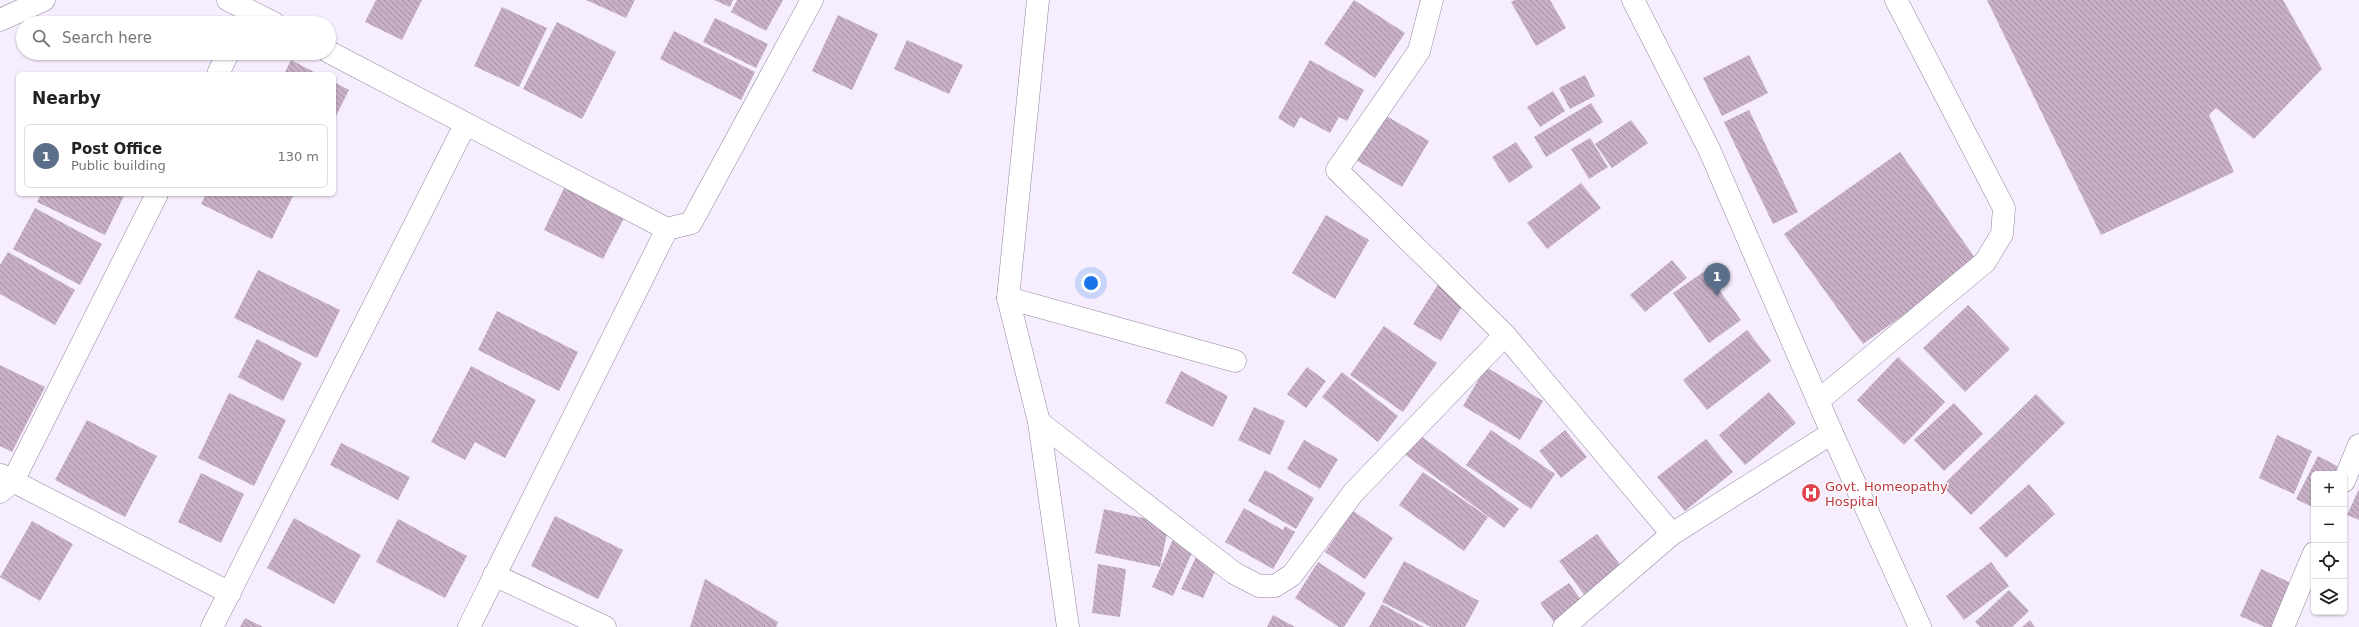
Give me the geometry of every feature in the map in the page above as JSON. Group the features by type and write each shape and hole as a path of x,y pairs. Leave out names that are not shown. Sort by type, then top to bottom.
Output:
{"street":[{"path":"0,20 44,0"},
{"path":"228,0 245,16"},
{"path":"336,56 466,125 667,228 691,223 812,0"},
{"path":"1038,0 1008,298 1039,422 1068,627"},
{"path":"1432,0 1419,51 1336,170 1505,335 1672,534"},
{"path":"1633,0 1710,149 1832,433 1920,627"},
{"path":"1818,401 1985,262 2002,234 2004,208 1896,0"},
{"path":"219,72 225,60"},
{"path":"212,627 466,125"},
{"path":"156,196 4,482 230,592"},
{"path":"469,627 667,228"},
{"path":"1008,298 1235,361"},
{"path":"1039,422 1234,573 1259,586 1275,586 1292,575 1353,493 1505,335"},
{"path":"1564,627 1672,534 1832,433"},
{"path":"2347,474 2359,445"},
{"path":"2283,627 2311,560"},
{"path":"494,575 605,627"}],"building":[{"path":"376,0 422,0 402,40 365,22"},
{"path":"586,0 635,0 626,18"},
{"path":"714,0 733,0 730,7"},
{"path":"737,0 783,0 766,31 731,12"},
{"path":"1354,0 1405,33 1375,78 1324,44"},
{"path":"1515,0 1550,0 1566,28 1536,46 1511,2"},
{"path":"1987,0 2283,0 2322,69 2254,139 2216,108 2209,115 2234,172 2101,235"},
{"path":"502,7 547,28 519,87 474,66"},
{"path":"838,15 878,34 852,90 812,71"},
{"path":"715,18 768,44 756,68 703,42"},
{"path":"557,22 616,52 582,119 523,89"},
{"path":"674,31 755,72 741,100 660,59"},
{"path":"907,40 963,65 949,94 894,69"},
{"path":"1749,55 1768,93 1722,116 1703,78"},
{"path":"291,60 314,72 285,72"},
{"path":"1310,60 1364,90 1347,121 1339,117 1330,133 1300,117 1294,128 1278,118"},
{"path":"1585,75 1595,96 1570,109 1559,88"},
{"path":"336,83 349,90 336,116"},
{"path":"1553,91 1565,111 1540,127 1527,107"},
{"path":"1591,103 1603,122 1546,157 1534,137"},
{"path":"1749,110 1798,212 1773,224 1724,122"},
{"path":"1383,114 1429,141 1402,187 1356,160"},
{"path":"1631,120 1648,143 1612,168 1595,144"},
{"path":"1590,138 1608,167 1589,179 1571,149"},
{"path":"1516,142 1533,167 1509,183 1492,157"},
{"path":"1900,152 1978,262 1863,344 1784,234"},
{"path":"1581,183 1601,208 1547,249 1527,223"},
{"path":"565,186 625,216 603,259 544,230"},
{"path":"40,196 124,196 105,235 37,202"},
{"path":"205,196 293,196 272,239 201,204"},
{"path":"35,208 102,244 80,285 13,249"},
{"path":"1326,215 1369,240 1335,299 1292,273"},
{"path":"8,252 75,290 55,325 0,294 0,265"},
{"path":"1672,260 1687,278 1645,312 1630,295"},
{"path":"258,270 340,310 317,358 234,318"},
{"path":"1705,271 1741,320 1709,343 1673,293"},
{"path":"1439,283 1466,300 1441,341 1413,324"},
{"path":"1968,305 2010,349 1965,392 1923,348"},
{"path":"497,311 578,352 559,391 478,350"},
{"path":"1384,326 1437,363 1403,412 1350,375"},
{"path":"1747,330 1771,361 1707,410 1683,380"},
{"path":"257,339 302,363 283,401 238,377"},
{"path":"1898,357 1945,402 1904,445 1857,400"},
{"path":"0,365 45,387 12,452 0,446"},
{"path":"471,366 536,400 505,458 475,442 465,460 431,442"},
{"path":"1307,367 1326,381 1306,408 1287,394"},
{"path":"1486,367 1543,401 1520,440 1463,406"},
{"path":"1181,371 1228,396 1213,427 1165,403"},
{"path":"1342,372 1398,416 1378,442 1322,397"},
{"path":"1769,392 1796,423 1745,465 1719,435"},
{"path":"229,393 286,420 254,486 198,458"},
{"path":"2036,394 2065,423 1971,515 1942,486"},
{"path":"1954,403 1983,434 1944,471 1914,440"},
{"path":"1254,407 1285,421 1270,455 1238,440"},
{"path":"87,420 157,456 125,517 55,480"},
{"path":"1491,430 1555,474 1531,509 1466,465"},
{"path":"1565,430 1587,457 1561,478 1539,451"},
{"path":"1418,434 1519,509 1504,528 1403,453"},
{"path":"2277,435 2312,451 2294,494 2259,478"},
{"path":"1706,439 1733,472 1685,511 1657,477"},
{"path":"1304,440 1338,459 1320,489 1287,469"},
{"path":"341,443 410,477 398,500 330,465"},
{"path":"2318,456 2341,468 2340,471 2311,471 2311,506 2296,499"},
{"path":"1265,470 1314,498 1296,529 1248,501"},
{"path":"1423,472 1488,517 1464,551 1399,505"},
{"path":"201,473 244,494 221,543 178,522"},
{"path":"2029,484 2055,514 2006,558 1979,528"},
{"path":"2359,489 2359,520 2347,515"},
{"path":"1244,508 1283,530 1285,526 1295,532 1273,569 1225,542"},
{"path":"1104,509 1169,524 1160,567 1095,553"},
{"path":"1353,511 1393,538 1365,579 1325,552"},
{"path":"555,516 623,550 598,599 531,566"},
{"path":"294,518 361,555 334,604 267,568"},
{"path":"398,519 467,556 445,598 376,562"},
{"path":"32,521 73,544 40,601 0,577"},
{"path":"1597,534 1624,570 1586,597 1559,561"},
{"path":"1174,537 1195,546 1173,596 1152,587"},
{"path":"1196,557 1217,567 1203,598 1181,589"},
{"path":"1404,561 1479,601 1465,627 1431,627 1382,602"},
{"path":"1318,562 1366,593 1344,627 1339,627 1295,598"},
{"path":"1991,562 2009,586 1964,620 1946,596"},
{"path":"1098,564 1126,569 1120,617 1092,613"},
{"path":"2261,569 2291,583 2271,627 2265,627 2240,616"},
{"path":"705,579 778,622 776,627 690,627"},
{"path":"1569,583 1582,601 1554,622 1540,603"},
{"path":"2009,590 2029,611 2012,627 1980,627 1975,622"},
{"path":"1382,604 1411,620 1424,627 1369,627"},
{"path":"1273,615 1295,627 1267,627"},
{"path":"245,618 263,627 240,627"},
{"path":"2030,620 2035,627 2022,627"}],"place":[{"name":"Post Office","path":"1717,296"},
{"name":"Govt. Homeopathy Hospital","path":"1811,493"}]}
